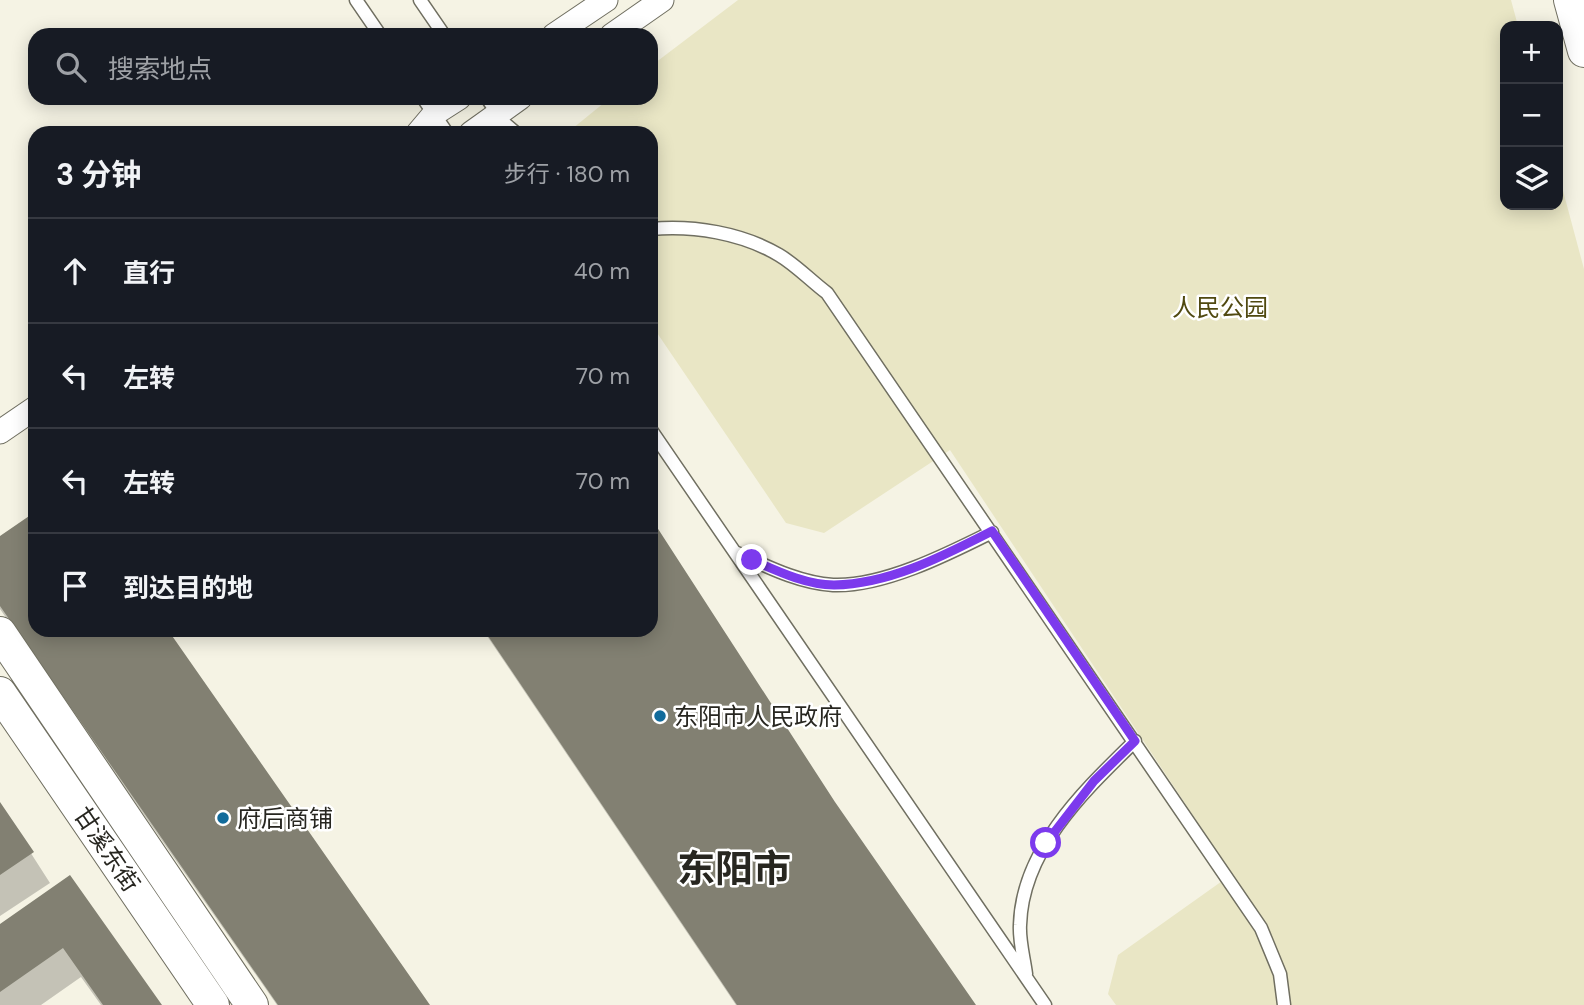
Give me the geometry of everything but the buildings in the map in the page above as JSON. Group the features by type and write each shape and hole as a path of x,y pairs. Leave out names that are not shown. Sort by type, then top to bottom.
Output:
{"street":[{"path":"564,28 606,0"},
{"path":"622,28 663,0"},
{"path":"1570,0 1584,51"},
{"path":"476,126 492,106"},
{"path":"0,432 28,413"},
{"path":"0,633 252,1005"},
{"name":"甘溪东街","path":"0,693 203,1001"}],"lane":[{"path":"356,0 375,28"},
{"path":"420,0 439,28"},
{"path":"492,106 510,126"},
{"path":"658,228 679,226 726,234 779,255 827,293 1261,928 1280,974 1284,1005"},
{"path":"658,440 1045,1005"},
{"path":"735,552 788,575 834,585 889,576 937,560 992,531"},
{"path":"1027,977 1020,925 1026,887 1037,860 1056,827 1086,790 1135,741"}],"green space":[{"name":"人民公园","path":"738,0 1511,0 1517,21 1500,21 1500,210 1563,210 1563,191 1584,269 1584,1005 1116,1005 1108,994 1118,955 1232,874 950,450 824,533 786,523 658,334 658,126 576,126 601,105 658,105 658,61"}],"place":[{"name":"东阳市人民政府","path":"660,716"},
{"name":"府后商铺","path":"223,818"}],"district":[{"name":"东阳市","path":"734,869"}],"route":[{"path":"752,560 788,575 834,585 889,576 937,560 992,531 1135,741 1094,781 1046,843"}]}
